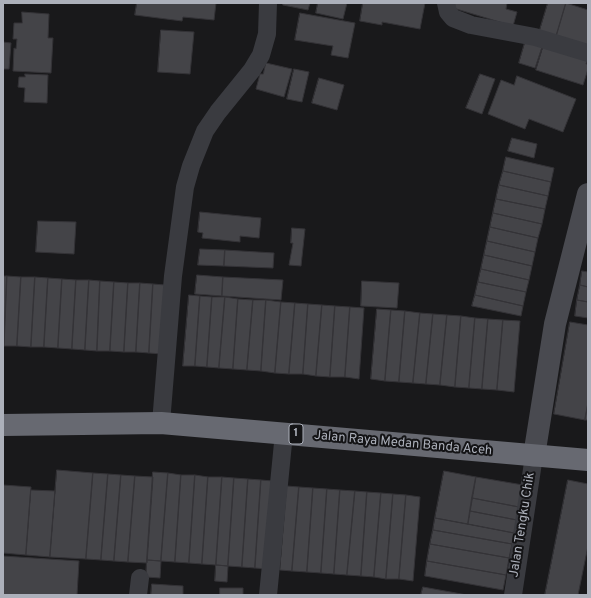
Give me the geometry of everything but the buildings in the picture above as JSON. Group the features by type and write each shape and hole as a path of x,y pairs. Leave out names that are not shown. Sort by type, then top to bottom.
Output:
{"highway":[{"name":"Jalan Raya Medan Banda Aceh","path":"3,425 161,423 588,460"}],"street":[{"path":"161,423 173,276 185,187 191,166 205,131 218,112 252,70 261,55 267,34 268,3"},
{"path":"446,3 448,12 453,18 471,25 535,38 588,53"},
{"path":"534,456 555,324 588,194"},
{"path":"268,595 284,433"},
{"name":"Jalan Tengku Chik","path":"513,595 534,456"}]}
